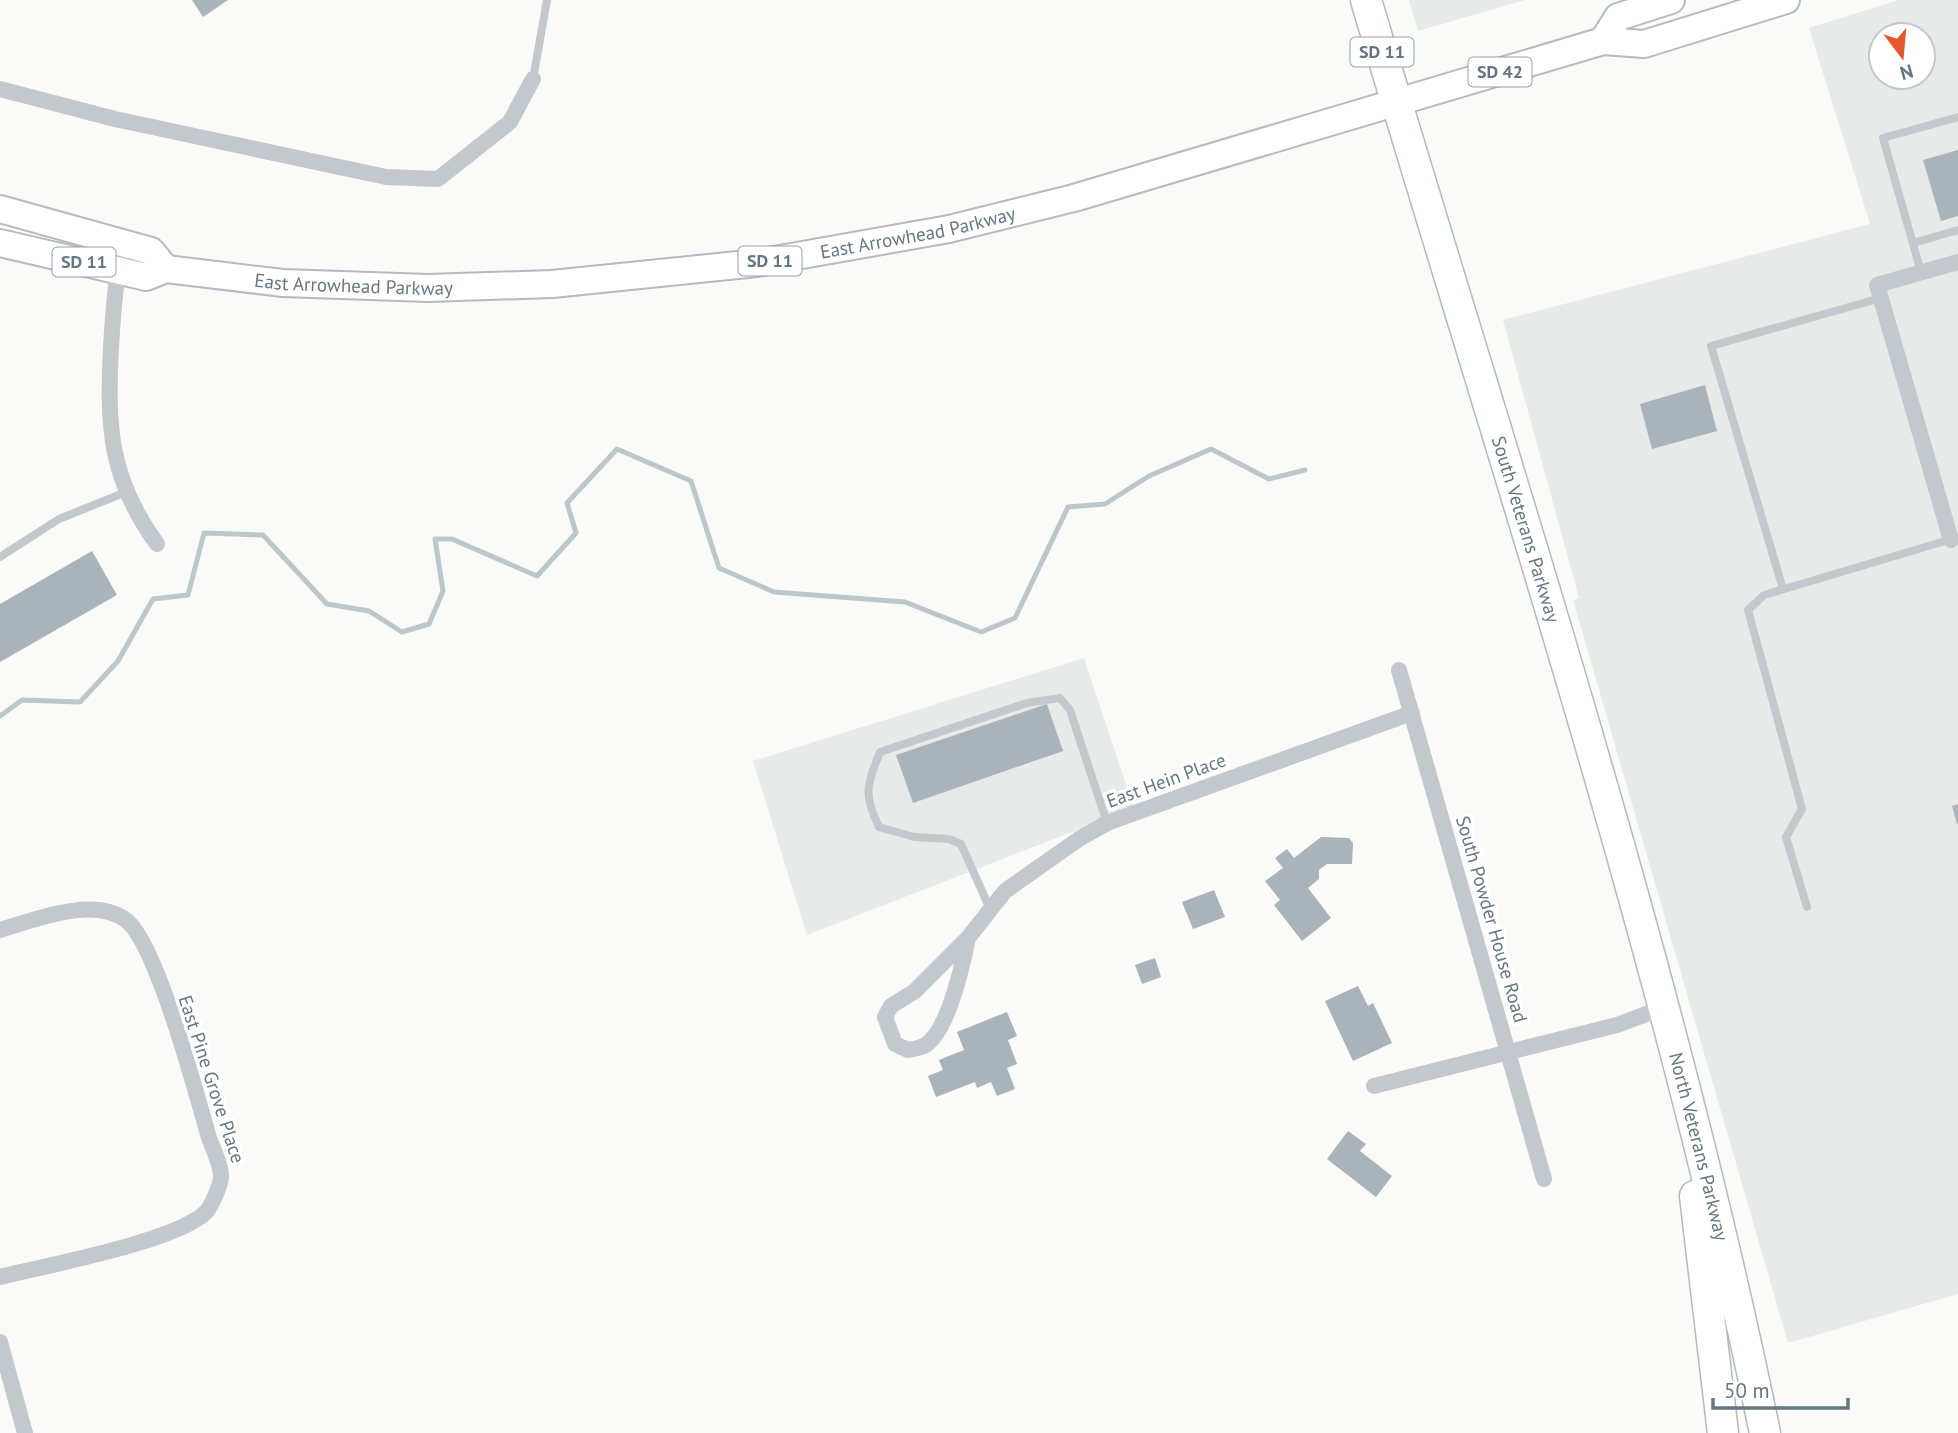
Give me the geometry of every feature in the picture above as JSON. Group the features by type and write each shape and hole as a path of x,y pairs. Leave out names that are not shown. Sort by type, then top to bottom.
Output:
{"highway":[{"name":"South Veterans Parkway","path":"1366,0 1610,805 1678,1060"},
{"name":"North Veterans Parkway","path":"1678,1060 1723,1433"},
{"name":"North Veterans Parkway","path":"1678,1060 1765,1433"}],"main road":[{"path":"1603,41 1618,17 1671,0"},
{"name":"East Arrowhead Parkway","path":"0,243 146,276 166,269 283,283 428,288 552,284 757,263 936,232 1074,198 1603,41 1644,44 1786,0"},
{"name":"SD 11","path":"0,209 151,251 166,269"}],"street":[{"path":"0,89 115,119 386,177 438,179 510,122 533,79"},
{"path":"124,243 113,314 110,441 126,492 139,519 157,544"},
{"path":"1955,539 1877,285 1958,262"},
{"name":"South Powder House Road","path":"1399,670 1544,1179"},
{"name":"East Hein Place","path":"968,938 962,971 935,1036 925,1045 908,1050 895,1044 885,1017 891,1006 915,991 968,938 1005,891 1079,839 1107,823 1412,713"},
{"name":"East Pine Grove Place","path":"0,930 61,911 106,910 128,921 145,947 184,1050 221,1178 207,1211 185,1227 117,1248 0,1277"},
{"path":"1374,1086 1617,1025 1665,1007"},
{"path":"0,1342 25,1433"}],"lane":[{"path":"533,79 547,0"},
{"path":"1921,272 1883,138 1958,117"},
{"path":"1913,243 1958,230"},
{"path":"1783,589 1711,346 1881,298"},
{"path":"0,557 60,519 126,492"},
{"path":"1807,907 1786,837 1802,808 1748,610 1764,595 1955,539"},
{"path":"990,909 961,844 949,839 914,837 879,827 870,808 866,787 880,752 1027,703 1060,698 1070,710 1107,823"}],"shaded area":[{"path":"1409,0 1525,0 1418,31"},
{"path":"1899,0 1958,0 1958,1294 1788,1343 1573,600 1579,598 1503,320 1870,224 1809,28"},
{"path":"1084,658 1134,808 807,935 753,761"}],"building":[{"path":"192,0 228,0 203,17"},
{"path":"1958,150 1958,216 1941,221 1923,160"},
{"path":"1705,385 1717,431 1652,449 1640,404"},
{"path":"92,551 117,595 0,662 0,604"},
{"path":"1047,704 1063,751 913,803 896,755"},
{"path":"1958,804 1958,824 1957,824 1952,806"},
{"path":"1321,837 1349,838 1353,843 1352,864 1327,864 1319,870 1319,879 1308,888 1331,918 1302,941 1274,905 1280,900 1265,881 1283,868 1275,858 1287,849 1294,858"},
{"path":"1214,890 1225,917 1193,929 1182,902"},
{"path":"1155,958 1161,977 1142,984 1135,965"},
{"path":"1358,986 1368,1006 1373,1003 1392,1043 1353,1061 1325,1001"},
{"path":"1007,1012 1017,1036 1008,1040 1017,1064 1007,1068 1015,1089 997,1096 991,1082 977,1088 975,1082 936,1097 928,1076 943,1070 939,1060 964,1050 957,1032"},
{"path":"1348,1131 1366,1144 1360,1151 1392,1176 1376,1197 1327,1159"}],"waterway":[{"path":"0,716 22,700 80,702 118,661 153,599 188,595 204,533 263,535 327,604 369,611 402,632 429,624 443,591 435,539 452,539 537,576 576,533 567,503 617,449 691,481 719,568 774,592 905,602 981,632 1015,618 1068,507 1105,504 1149,476 1211,449 1269,479 1305,470"}]}
